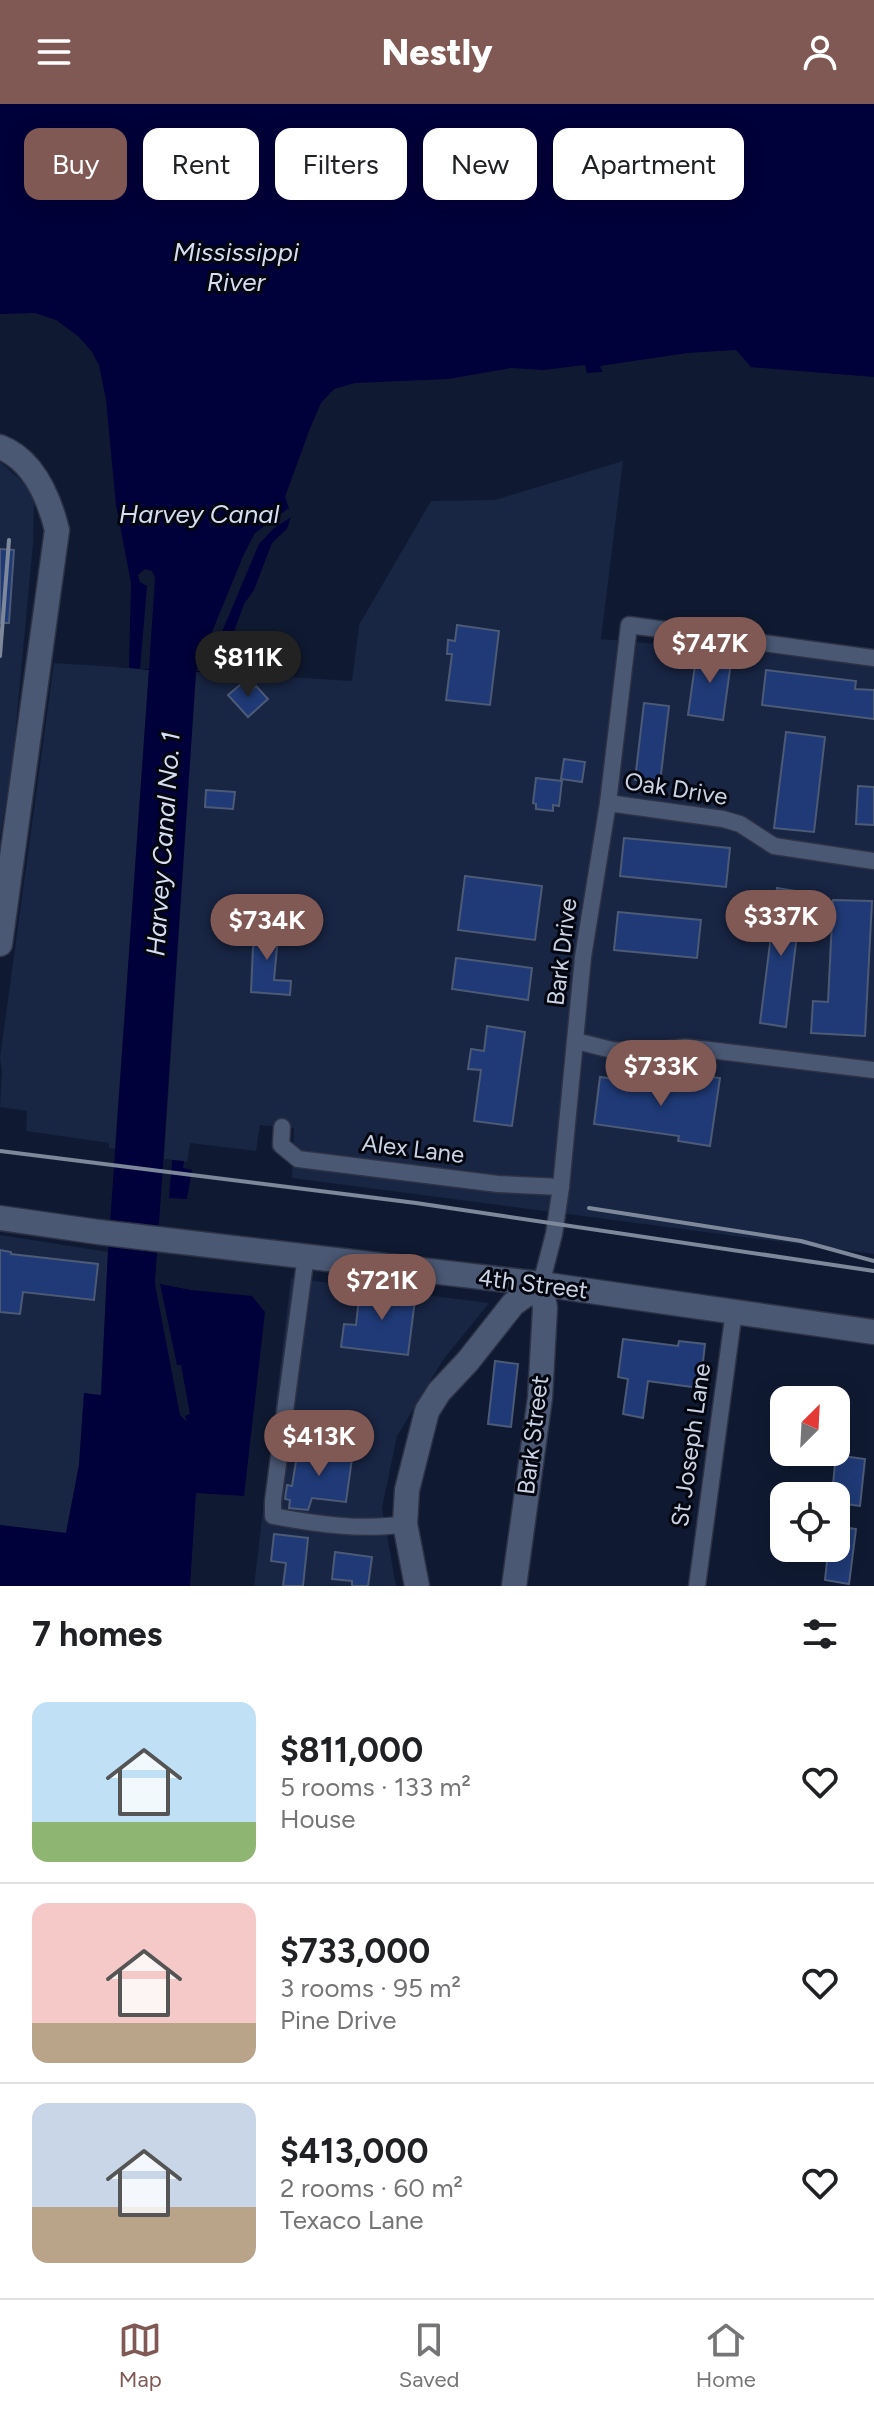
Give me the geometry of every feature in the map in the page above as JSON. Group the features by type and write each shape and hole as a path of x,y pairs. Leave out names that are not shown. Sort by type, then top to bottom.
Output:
{"main road":[{"path":"0,447 7,449 32,471 50,499 57,530 0,944"},
{"name":"4th Street","path":"0,1218 541,1284 874,1332"},
{"path":"417,1586 405,1524 407,1490 427,1411 439,1392 513,1304 541,1284"},
{"name":"Bark Street","path":"514,1586 540,1398 545,1308 541,1284"}],"street":[{"name":"Bark Drive","path":"541,1284 554,1234 561,1187 583,957 608,803 629,625 874,658"},
{"name":"Oak Drive","path":"608,803 723,819 740,824 774,846 874,861"},
{"path":"576,1041 612,1050 642,1052 685,1047 874,1070"},
{"name":"Alex Lane","path":"282,1127 281,1145 298,1159 498,1184 561,1187"},
{"path":"306,1255 273,1516 385,1528 405,1524"},
{"name":"St Joseph Lane","path":"697,1586 734,1311"}],"shaded area":[{"path":"623,461 601,639 874,663 874,1254 292,1178 294,1128 260,1125 256,1151 190,1143 187,1162 164,1159 196,671 352,681 359,625 431,501 495,500"},
{"path":"0,462 25,484 34,502 33,544 13,757 0,838"},
{"path":"54,663 149,669 115,1149 109,1148 109,1143 26,1131 27,1111 0,1107 0,1058"},
{"path":"0,1235 108,1252 101,1396 84,1393 79,1465 66,1533 0,1525"},
{"path":"291,1278 489,1303 443,1360 397,1436 382,1508 396,1586 254,1586"}],"water":[{"name":"Mississippi River","path":"0,104 874,104 874,377 712,364 372,384 334,398 289,508 295,525 279,548 227,674 196,672 155,1283 252,1296 265,1312 244,1496 196,1493 190,1586 0,1586 0,1525 66,1533 79,1465 84,1393 101,1395 108,1252 149,670 120,667 123,584 81,358 24,323 0,321"},
{"path":"172,1160 184,1161 183,1168 192,1170 187,1199 169,1198"}],"pier":[{"path":"35,313 56,320 79,337 99,365 106,400 116,505 131,583 129,668 116,667 119,584 101,468 77,360 23,327 0,325 0,314"},
{"path":"736,350 751,367 604,375 600,366 687,353"},
{"path":"585,365 588,377 475,389 422,391 373,388 337,402 318,440 294,508 299,526 283,550 227,674 219,673 244,604 254,590 272,543 287,529 291,517 273,529 259,544 205,672 196,671 255,533 289,508 285,497 309,431 321,403 334,389 355,383 448,379 511,368 543,370"},
{"path":"145,569 152,571 155,578 149,669 140,669 147,586 140,582 138,575"},
{"path":"164,1159 172,1160 168,1202 165,1199 160,1284 177,1365 181,1365 190,1414 185,1416 187,1422 180,1415 155,1284"}],"building":[{"path":"0,549 14,550 9,623 0,623"},
{"path":"457,625 499,631 490,705 446,700 452,654 447,654 448,640 455,641"},
{"path":"697,651 732,655 723,720 688,715"},
{"path":"766,670 856,681 855,689 874,690 874,719 762,705"},
{"path":"241,684 248,693 256,686 268,699 248,717 228,695"},
{"path":"644,703 669,706 660,783 635,780"},
{"path":"786,732 825,737 814,832 774,828"},
{"path":"564,759 585,762 582,782 561,779"},
{"path":"536,778 562,781 559,806 553,805 553,811 536,809 533,803"},
{"path":"858,786 874,787 874,825 856,824"},
{"path":"206,790 235,792 233,809 205,807"},
{"path":"624,838 730,848 726,887 620,876"},
{"path":"465,876 542,886 535,940 458,930"},
{"path":"777,888 802,892 786,1027 760,1023"},
{"path":"833,900 872,901 865,1036 811,1033 813,1001 828,1002"},
{"path":"618,912 701,920 697,958 614,950"},
{"path":"254,924 279,926 274,980 291,981 290,995 251,992"},
{"path":"456,958 532,968 528,1000 452,989"},
{"path":"487,1026 525,1032 512,1126 474,1121 481,1070 468,1069 471,1049 484,1051"},
{"path":"687,1074 720,1078 710,1146 678,1141 679,1136 594,1124 600,1077 685,1089"},
{"path":"0,1250 11,1254 98,1264 94,1300 23,1292 20,1314 0,1312"},
{"path":"382,1288 416,1292 408,1355 341,1347 344,1324 356,1325 360,1289 382,1291"},
{"path":"623,1339 678,1346 679,1341 705,1344 700,1388 648,1381 643,1418 623,1414 628,1379 618,1377"},
{"path":"495,1361 518,1364 511,1427 488,1424"},
{"path":"299,1443 311,1445 309,1458 333,1461 335,1448 353,1451 346,1502 312,1498 308,1510 289,1508 290,1500 285,1499 287,1485 292,1486"},
{"path":"850,1457 865,1459 860,1506 850,1505 850,1482 833,1482 835,1466 850,1466"},
{"path":"850,1528 856,1529 849,1584 825,1580 827,1562 850,1562"},
{"path":"274,1534 308,1538 303,1586 283,1586 286,1563 271,1561"},
{"path":"335,1552 372,1557 368,1586 352,1586 352,1581 332,1579"}],"railway":[{"path":"0,656 9,540"},
{"path":"0,1151 416,1203 874,1271"},
{"path":"589,1208 801,1241 874,1261"}],"water label":[{"name":"Harvey Canal","path":"199,514"},
{"name":"Harvey Canal No. 1","path":"163,844"}]}
